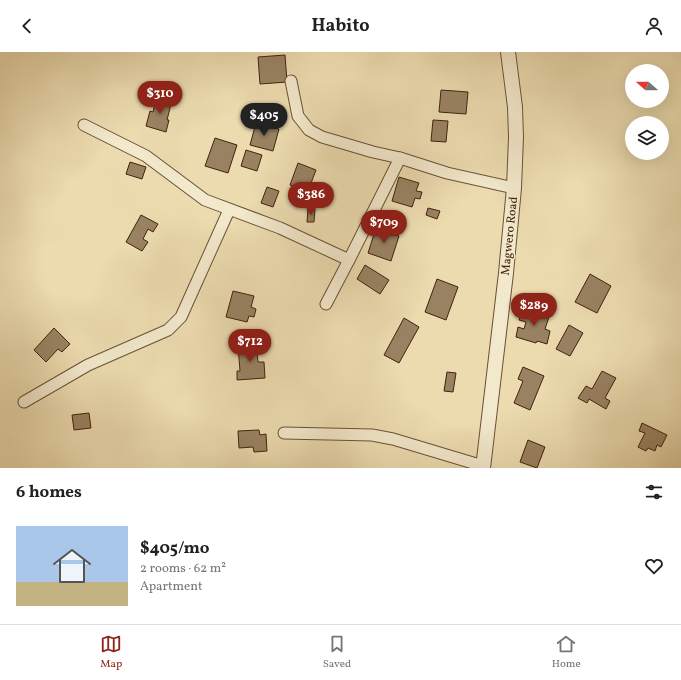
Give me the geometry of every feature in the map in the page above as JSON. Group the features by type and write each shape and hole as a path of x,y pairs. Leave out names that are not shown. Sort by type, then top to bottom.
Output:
{"street":[{"name":"Magwero Road","path":"483,467 506,273 514,188 516,137 515,107 508,52"},
{"path":"291,81 298,116 309,130 322,137 373,152 400,158 447,173 514,188"},
{"path":"84,125 146,156 205,200 280,228 349,260"},
{"path":"326,304 400,158"},
{"path":"24,402 88,365 168,330 181,317 229,210"},
{"path":"284,433 372,435 393,439 483,467"}],"building":[{"path":"285,55 287,82 260,84 258,57"},
{"path":"441,90 468,92 466,114 439,112"},
{"path":"163,97 172,100 167,120 169,120 166,132 146,126 150,111 153,112 156,99 162,101"},
{"path":"433,120 448,121 446,142 431,141"},
{"path":"256,123 279,129 273,151 250,145"},
{"path":"215,138 237,145 228,173 205,166"},
{"path":"246,150 262,155 257,171 241,166"},
{"path":"130,162 146,167 142,179 126,174"},
{"path":"298,163 316,170 308,191 290,185"},
{"path":"399,177 419,183 416,191 422,192 420,199 415,198 412,207 392,201"},
{"path":"267,187 279,191 273,207 261,203"},
{"path":"428,208 440,211 437,219 426,215"},
{"path":"308,209 315,209 314,222 307,222"},
{"path":"141,215 158,224 153,232 148,229 143,239 148,242 142,251 126,242"},
{"path":"376,228 399,236 391,261 368,253"},
{"path":"365,265 389,280 380,294 357,279"},
{"path":"590,274 611,286 597,313 575,302"},
{"path":"437,279 458,287 446,320 425,312"},
{"path":"233,291 254,296 251,307 256,309 254,317 249,316 247,322 226,317"},
{"path":"530,308 550,314 545,329 550,331 547,344 537,341 536,343 516,337 518,327 524,329 526,322 519,320 522,311 528,313"},
{"path":"404,318 419,327 399,363 384,355"},
{"path":"569,325 583,333 570,356 556,349"},
{"path":"54,328 70,344 62,352 58,349 46,362 34,350"},
{"path":"256,343 258,362 264,362 265,378 237,380 237,371 240,371 238,345"},
{"path":"523,367 544,376 530,410 514,403 523,381 518,379"},
{"path":"602,371 616,378 605,398 610,401 606,409 589,399 587,403 578,398 586,386 592,389"},
{"path":"447,372 456,373 453,392 444,391"},
{"path":"89,413 91,428 74,430 72,415"},
{"path":"642,423 667,435 661,447 657,445 655,451 648,448 646,451 638,447 645,433 639,431"},
{"path":"259,430 260,435 266,434 267,451 254,452 253,447 239,448 238,431"},
{"path":"528,440 545,447 537,468 520,462"}]}
